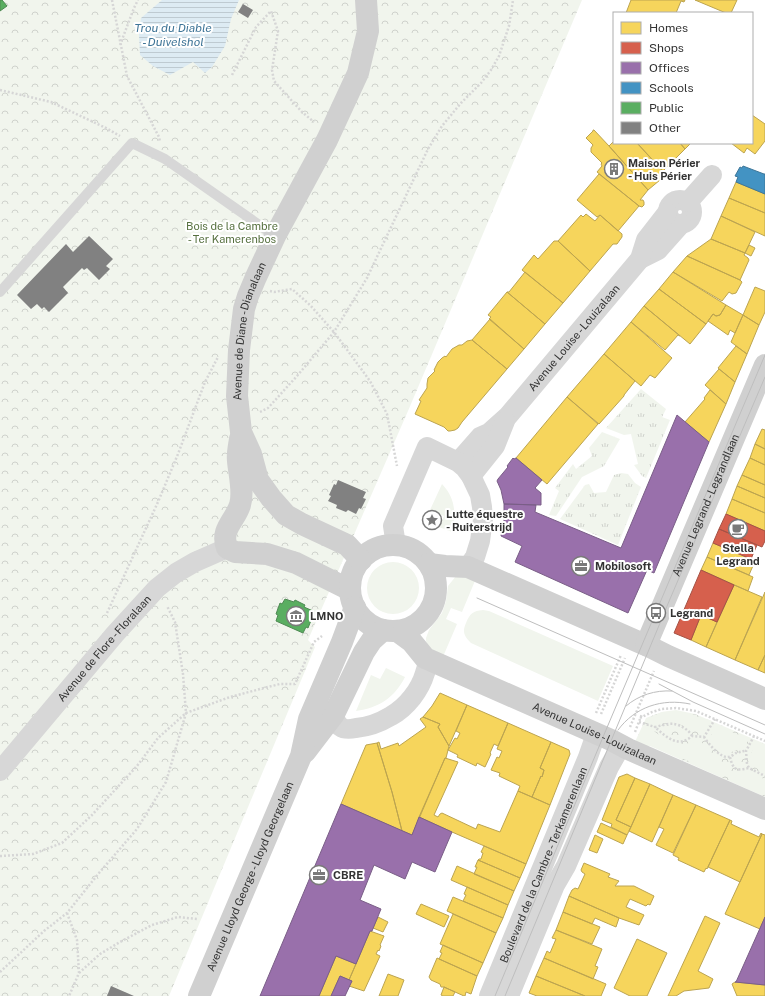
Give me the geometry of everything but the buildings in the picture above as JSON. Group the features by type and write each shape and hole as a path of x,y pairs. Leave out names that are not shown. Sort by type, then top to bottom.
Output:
{"main road":[{"name":"Avenue de Diane - Dianalaan","path":"361,560 347,545 286,515 271,498 258,480 241,432 237,396 239,350 244,309 252,287 275,236 330,134 358,73 368,31 366,0"},
{"name":"Avenue Legrand - Legrandlaan","path":"646,645 765,365"},
{"path":"241,432 238,459 241,503 224,536 224,542 227,548 235,552 266,554 296,563 353,599 366,622 390,630 412,627 424,618 432,606 436,592 435,577 429,564 420,554 408,548 396,545 384,546 374,550 361,560 353,574 353,599"},
{"path":"429,564 468,567 765,699"},
{"name":"Avenue Lloyd George - Lloyd Georgelaan","path":"199,996 302,756 309,719 342,642 353,599"},
{"name":"Avenue Lloyd George - Lloyd Georgelaan","path":"302,756 334,714 364,652 372,640 390,630"},
{"name":"Avenue Louise - Louizalaan","path":"390,630 412,642 425,658 595,726 765,809"}],"street":[{"name":"Avenue Louise - Louizalaan","path":"465,469 480,437 489,433 508,416 640,259 646,240 674,218 668,208 670,204 679,199 688,202 712,175"},
{"path":"396,545 392,526 427,447 465,469 480,495 483,519 480,541 475,557 468,567"},
{"name":"Avenue de Flore - Floralaan","path":"0,771 115,634 157,588 176,573 195,562 227,548"},
{"path":"334,714 336,723 340,727 348,729 363,728 391,716 411,699 418,689 424,678 427,665 425,658"},
{"name":"Boulevard de la Cambre - Terkamerenlaan","path":"489,996 588,757 595,726"},
{"name":"Boulevard de la Cambre - Terkamerenlaan","path":"509,996 555,885 566,866 610,767 627,741"}],"lane":[{"path":"0,292 132,143 165,159 275,236"}],"path":[{"path":"112,0 127,76 159,137 165,159"},
{"path":"120,46 138,0"},
{"path":"260,412 268,408 334,332 367,278 428,149 442,126 461,103 481,83 499,56 509,26 513,0"},
{"path":"232,75 256,27 271,10 278,31 272,70 274,81 302,112 330,134"},
{"path":"0,90 51,102 106,128 132,143"},
{"path":"252,287 274,292 292,289 310,305 334,332 370,381 387,414 398,470 407,492"},
{"path":"104,620 155,508 178,454 205,382 219,355"},
{"path":"0,972 44,931 67,913 137,829 166,782 186,713 183,674 175,622 157,588"},
{"path":"0,856 33,854 62,842 92,815 138,766 158,738 186,713 230,697 280,684 295,684 314,642 324,635"},
{"path":"595,726 596,727 632,644 646,645"},
{"path":"595,726 624,649"},
{"path":"627,741 655,670"},
{"path":"640,718 662,709 676,708 696,711 765,741"},
{"path":"627,741 639,722 642,714"},
{"path":"704,737 714,719"},
{"path":"639,722 655,727 671,739 679,742 686,741 692,736 704,737"},
{"path":"655,727 673,724 690,732 692,736"},
{"path":"749,768 746,751 754,736"},
{"path":"704,737 708,743 726,757 746,751"},
{"path":"730,757 732,766 744,769 749,768 765,776"},
{"path":"67,913 77,940 79,973"},
{"path":"69,996 79,973 100,954 152,925 178,918 197,919"}],"green space":[{"name":"Bois de la Cambre - Ter Kamerenbos","path":"0,0 582,0 408,411 308,640 315,647 169,996 0,996"},
{"path":"641,389 666,409 662,417 670,420 646,478 642,476 634,465 638,464 631,434 624,435 606,428"},
{"path":"602,432 620,439 604,466 582,477 556,516 549,515 559,491 555,488 573,464 576,469 592,456 589,448"},
{"path":"621,473 628,474 635,483 641,487 618,545 560,519 585,485 589,484 594,493 606,492 614,475"},
{"path":"442,484 450,495 454,507 452,532 439,527 444,516 430,510"},
{"path":"388,562 398,562 412,569 419,583 419,593 412,607 398,614 388,614 378,610 371,603 367,593 367,583 371,573 378,566"},
{"path":"456,576 477,576 462,612 451,608 446,619 457,624 442,659 429,649 426,638 429,630 442,613 446,601 448,586"},
{"path":"483,610 489,611 613,666 598,701 471,643 464,634 465,626 472,613"},
{"path":"386,668 405,677 401,684 391,696 379,704 356,711 371,675 380,679"},
{"path":"676,710 695,714 765,744 765,797 650,746 643,748 634,744 646,718 662,712"},
{"path":"676,711 696,715 700,719 712,721 707,728 696,731 676,723 657,724 649,722 646,719 662,712"},
{"path":"715,723 718,724 717,726 749,739 745,745 739,749 725,753 716,747 712,741 712,733"},
{"path":"644,728 656,732 669,742 676,745 701,742 727,766 726,772 721,776 651,744 643,747 636,744"},
{"path":"757,741 765,744 765,772 759,770 752,764 752,751"},
{"path":"746,771 752,771 765,780 765,795 733,781 737,775"}],"water":[{"name":"Trou du Diable - Duivelshol","path":"162,0 239,0 231,19 225,46 212,67 205,73 193,62 170,75 153,66 140,55 139,34 141,18"}],"tram line":[{"path":"495,996 765,355"},
{"path":"505,996 670,599 765,377"},
{"path":"477,598 765,725"},
{"path":"659,684 693,702 765,734"},
{"path":"626,706 636,699 648,694 659,691 672,691"},
{"path":"618,730 632,715 650,706 669,702 690,704"}],"place":[{"name":"Maison Périer - Huis Périer","path":"614,169"},
{"name":"Lutte équestre - Ruiterstrijd","path":"432,520"},
{"name":"Stella Legrand","path":"738,529"},
{"name":"Mobilosoft","path":"581,566"},
{"name":"Legrand","path":"656,613"},
{"name":"LMNO","path":"296,616"},
{"name":"CBRE","path":"319,875"}]}
